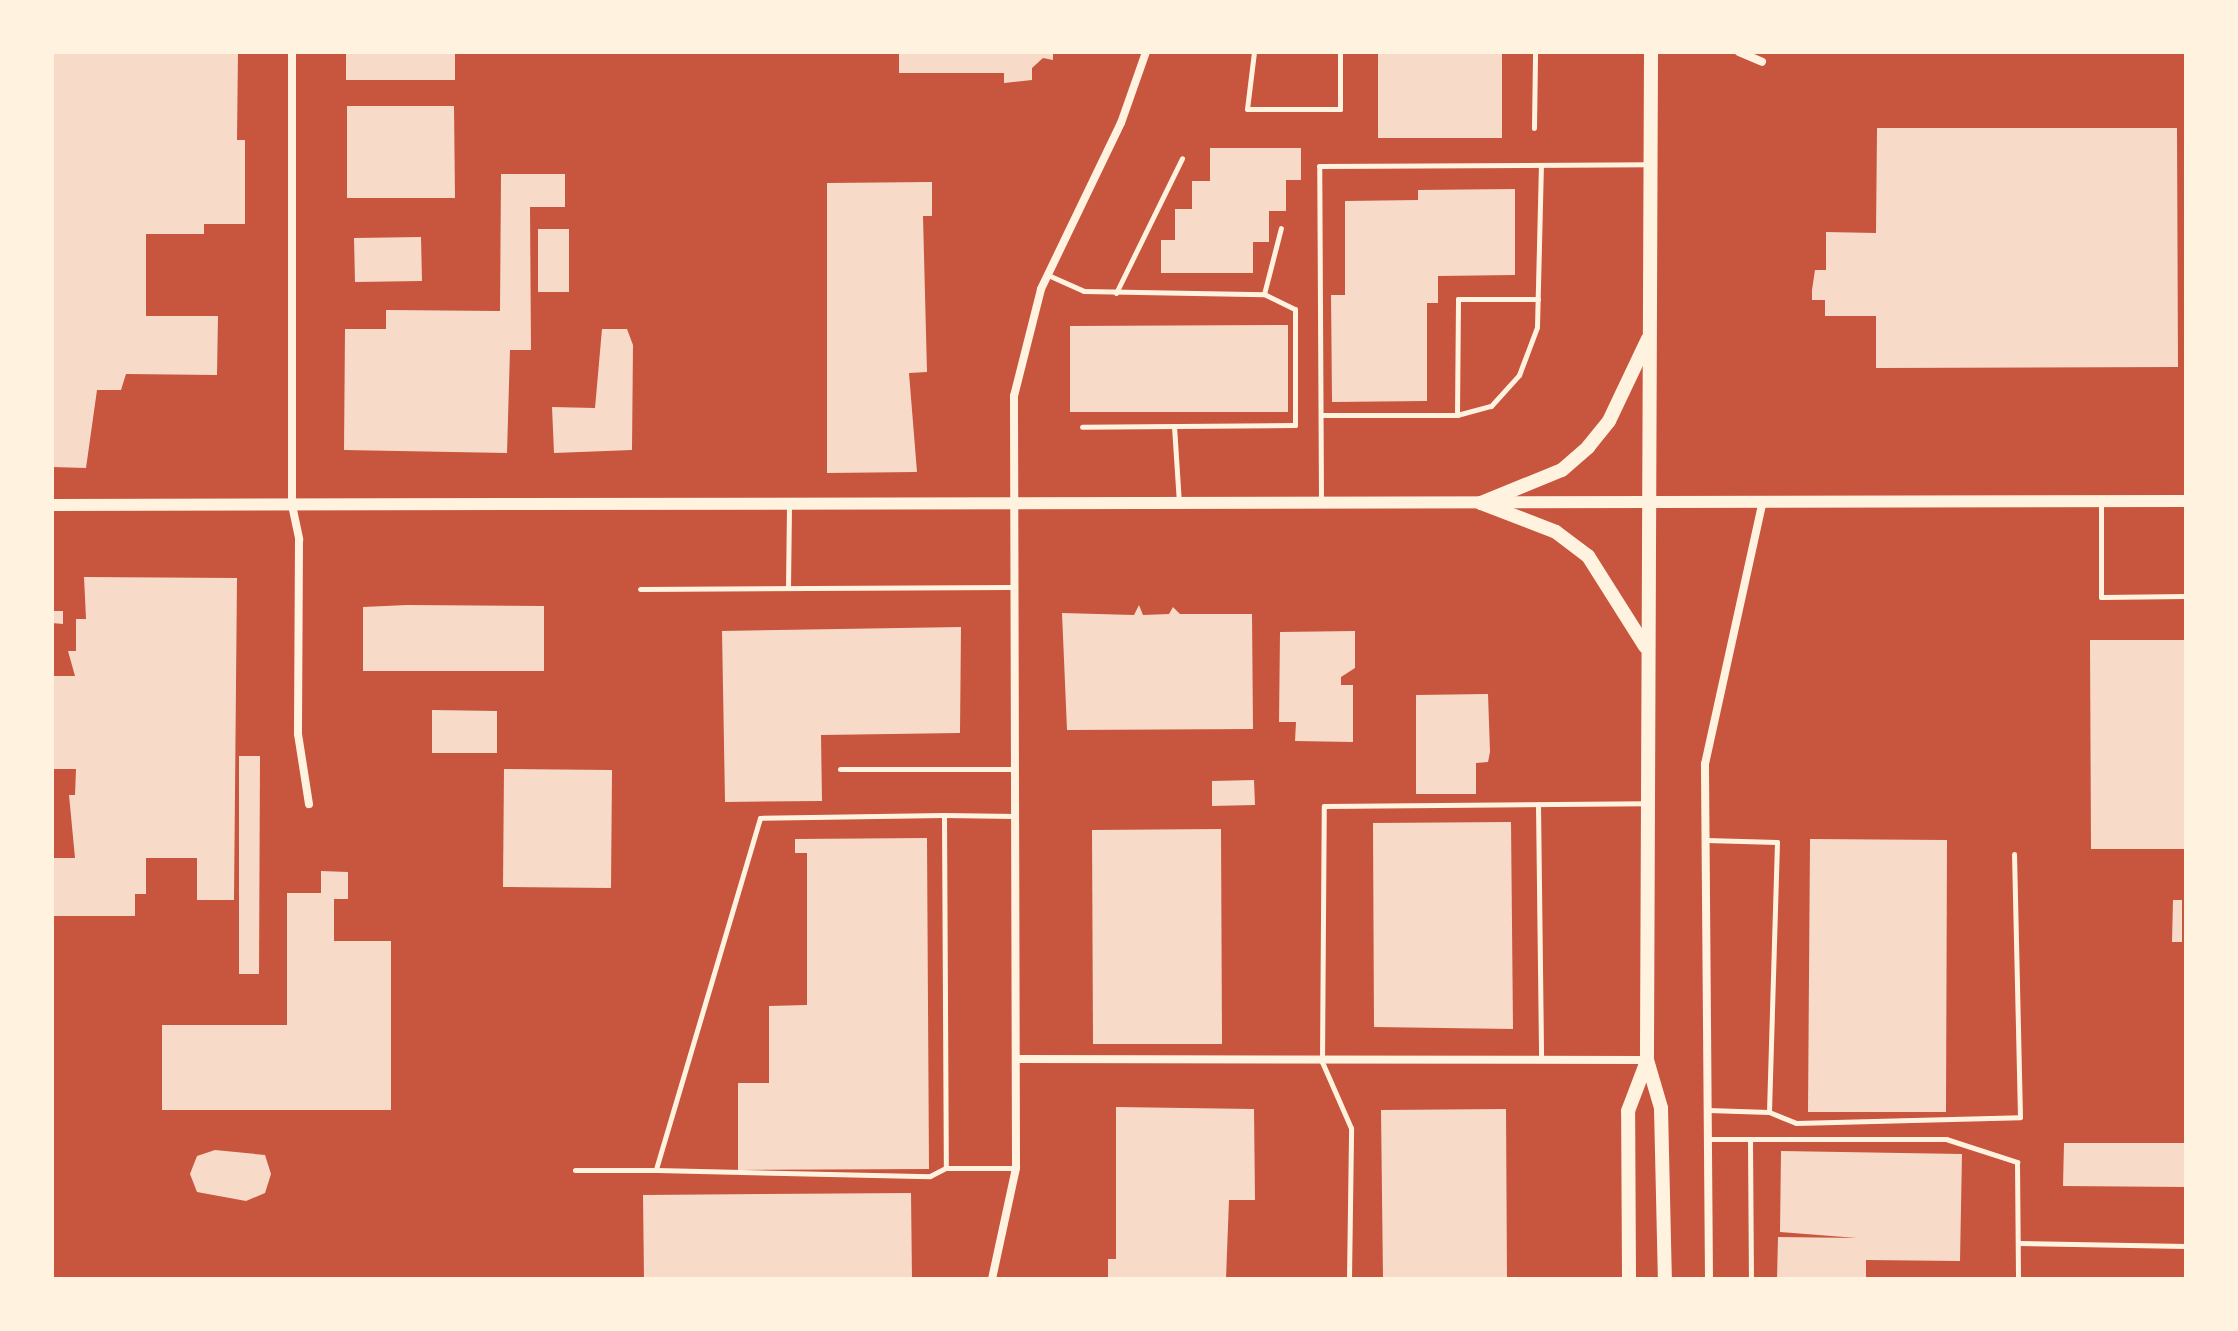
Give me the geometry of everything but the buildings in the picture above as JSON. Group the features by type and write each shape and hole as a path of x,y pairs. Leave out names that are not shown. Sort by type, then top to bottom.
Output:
{"main road":[{"path":"1651,52 1647,1060 1661,1108 1665,1279"},
{"path":"1481,503 1562,470 1588,447 1609,421 1650,335"},
{"path":"1481,503 1556,532 1588,556 1648,655"},
{"path":"1629,1279 1628,1111 1647,1060"}],"street":[{"path":"292,52 292,505 299,539 298,734 309,804"},
{"path":"992,1279 1016,1168 1018,1059 1010,504 1021,347 1047,275 1121,123 1146,52"},
{"path":"1739,52 1762,62"},
{"path":"52,505 2186,501"},
{"path":"1709,1279 1706,840 1711,728 1758,547 1762,504"},
{"path":"1018,1059 1322,1062 1647,1060"}],"lane":[{"path":"1254,52 1247,109 1340,109 1340,52"},
{"path":"1534,128 1535,52"},
{"path":"1116,293 1182,158"},
{"path":"1321,503 1319,166 1651,164"},
{"path":"1321,415 1457,415 1491,406 1519,375 1537,327 1541,166"},
{"path":"1264,294 1281,228"},
{"path":"1047,275 1116,293 1264,294 1295,309 1295,425 1082,427"},
{"path":"1457,415 1458,299 1538,299"},
{"path":"1174,426 1179,505"},
{"path":"2101,502 2101,597 2186,596"},
{"path":"788,588 789,504"},
{"path":"640,589 1011,587"},
{"path":"840,769 1014,769"},
{"path":"1349,1279 1351,1128 1322,1062 1324,806 1648,803"},
{"path":"1538,804 1541,1061"},
{"path":"944,815 946,1168"},
{"path":"656,1170 760,818 1015,816"},
{"path":"1706,840 1777,842 1769,1112"},
{"path":"1707,1110 1769,1112 1796,1123 2020,1117 2014,854"},
{"path":"1707,1139 1946,1139 2017,1162 2018,1279"},
{"path":"1750,1140 1751,1279"},
{"path":"575,1170 930,1176 946,1168 1016,1168"},
{"path":"2018,1243 2186,1246"}]}
